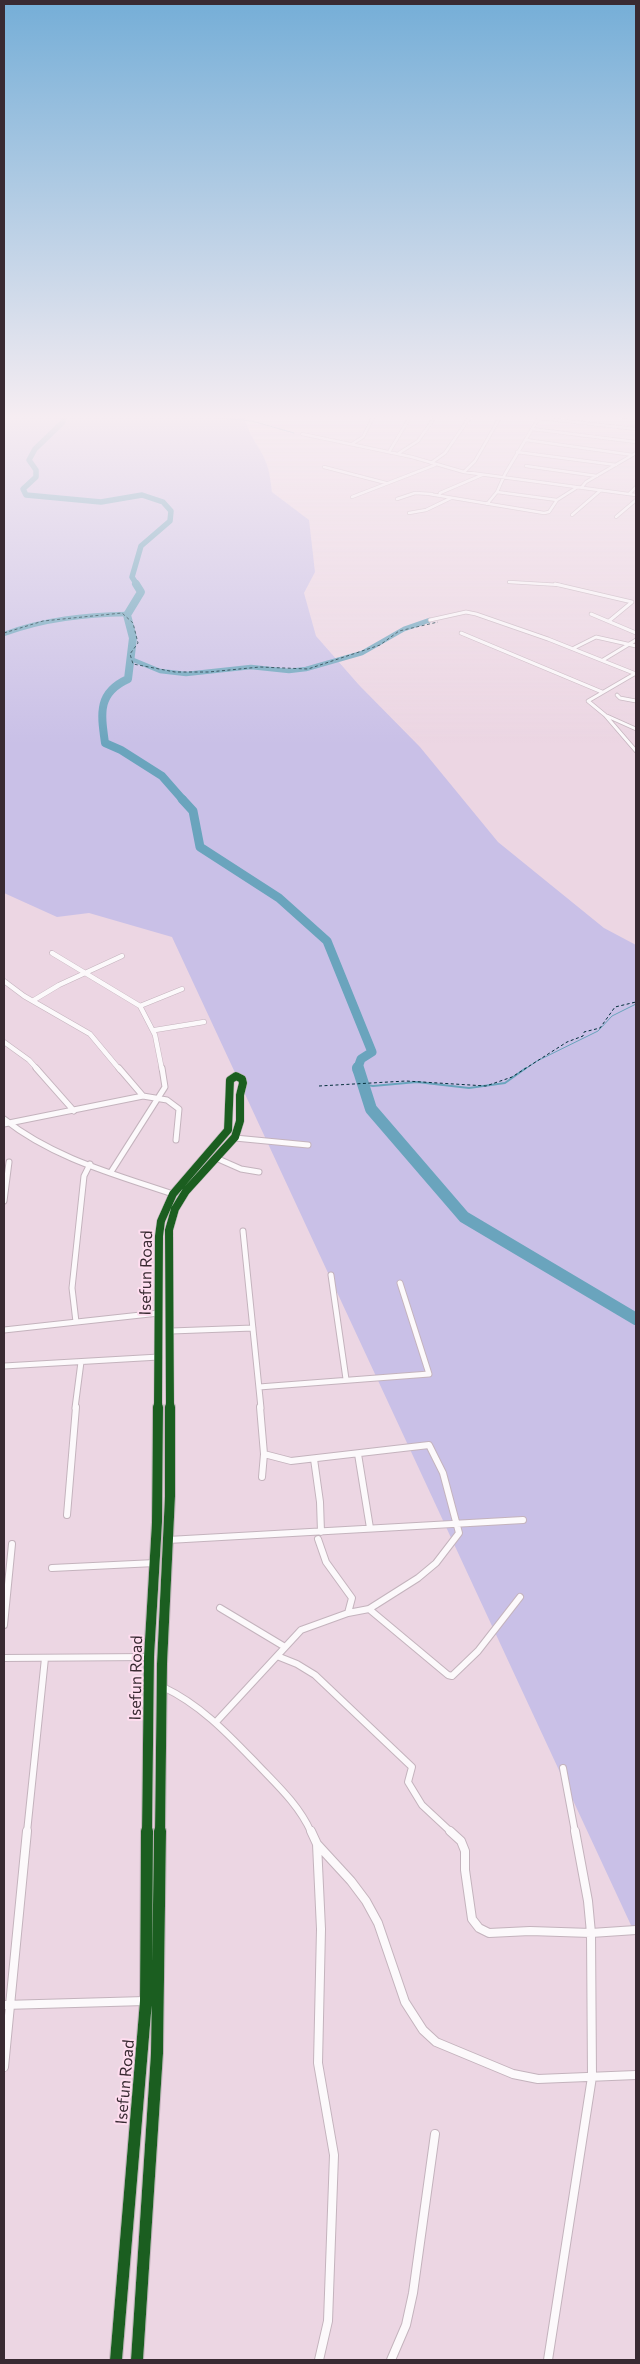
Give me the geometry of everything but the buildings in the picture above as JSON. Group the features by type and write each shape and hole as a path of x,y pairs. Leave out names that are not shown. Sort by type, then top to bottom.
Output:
{"street":[{"path":"509,582 554,584 632,602 632,604 609,621"},
{"path":"430,620 472,613 574,648 636,674"},
{"path":"591,614 609,621 614,626 636,633"},
{"path":"461,633 602,692"},
{"path":"574,648 596,637 636,646"},
{"path":"604,660 636,640"},
{"path":"636,674 588,701 605,715 636,751"},
{"path":"617,695 620,698 636,701"},
{"path":"605,715 636,729"},
{"path":"52,953 140,1006 150,1018 155,1030 165,1087 157,1096 149,1115 119,1155 111,1172"},
{"path":"34,1000 122,956"},
{"path":"4,981 24,996 34,1000 90,1034 143,1096"},
{"path":"140,1006 182,989"},
{"path":"155,1030 204,1022"},
{"path":"4,1042 29,1060 74,1111"},
{"name":"Isefun Road","path":"116,2360 146,2001 149,1657 155,1563 159,1314 164,1265 171,1217 178,1202 198,1176 235,1138 240,1125 240,1089 243,1083 242,1079 236,1076 230,1080 228,1130 173,1194 161,1221 164,1265 171,1331 168,1540 162,1686 157,2053 137,2360"},
{"path":"5,1121 74,1111 143,1096 157,1096 175,1104 178,1110 176,1140"},
{"path":"5,1121 22,1134 72,1159 173,1194"},
{"path":"235,1138 308,1145"},
{"path":"216,1158 241,1169 259,1172"},
{"path":"4,1201 9,1162"},
{"path":"76,1322 72,1288 84,1176 90,1164"},
{"path":"243,1231 259,1387 264,1454 262,1477"},
{"path":"331,1275 346,1379"},
{"path":"259,1387 429,1374 400,1283"},
{"path":"4,1330 159,1314"},
{"path":"171,1331 253,1328"},
{"path":"4,1366 159,1357"},
{"path":"67,1515 71,1445 81,1362"},
{"path":"216,1722 301,1630 348,1613 369,1609 418,1578 436,1563 459,1533 434,1449 429,1445 291,1461 264,1454"},
{"path":"358,1454 370,1528"},
{"path":"314,1459 320,1502 319,1536 326,1562 352,1598 348,1613"},
{"path":"168,1540 319,1536 370,1528 458,1525 523,1520"},
{"path":"4,1625 12,1544"},
{"path":"52,1568 155,1563"},
{"path":"369,1609 448,1675 452,1676 478,1651 520,1597"},
{"path":"220,1608 285,1647"},
{"path":"277,1656 297,1664 315,1675 412,1767 408,1782 422,1805 461,1841 464,1851 472,1919 479,1928 489,1933 530,1931 591,1933 636,1930"},
{"path":"4,1658 149,1657"},
{"path":"4,2067 7,2005 45,1658"},
{"path":"162,1686 182,1696 216,1722 289,1797 307,1823 317,1844 347,1875 378,1922 398,1988 413,2016 426,2034 436,2042 513,2074 538,2078 636,2075"},
{"path":"548,2360 592,2077 591,1933 588,1901 563,1768"},
{"path":"317,1844 322,1929 318,2063 334,2155 332,2254 328,2321 320,2360"},
{"path":"7,2005 146,2001"},
{"path":"391,2360 406,2324 414,2294 435,2134"}],"shaded area":[{"path":"4,524 309,524 315,572 304,593 316,636 359,685 420,747 498,842 604,928 636,945 636,1936 172,937 89,913 57,917 4,893"}],"waterway":[{"path":"137,585 132,577 141,546 166,524"},
{"path":"136,584 141,592 127,615 133,638 128,679 111,691 103,705 105,743 121,750 162,776 183,800"},
{"path":"4,634 49,621 96,615 128,614"},
{"path":"131,659 160,671 186,674 251,667 289,671 306,669 362,653 404,629 430,620"},
{"path":"182,799 193,811 200,847 279,898 327,941 372,1052 361,1059 357,1070"},
{"path":"524,1070 537,1061 598,1031 612,1016 636,1004"},
{"path":"358,1068 371,1109 464,1217 636,1319"},
{"path":"361,1084 373,1086 417,1082 469,1088 505,1083 526,1068"}],"ferry route":[{"path":"4,633 43,621 122,613 133,623 138,643 130,654 133,664 175,672 209,672 260,667 308,669 380,645 399,631 438,622"},
{"path":"319,1086 406,1081 486,1086 512,1077 567,1042 583,1036 584,1032 600,1028 615,1007 636,1002"}],"cycle path":[{"path":"116,2360 146,2001 149,1657 157,1522 159,1236 161,1221 173,1194 228,1130 230,1080 236,1076 242,1079 243,1083 240,1095 240,1121 237,1133 230,1144 186,1191 175,1209 169,1230 170,1496 162,1664 157,2053 137,2360"}]}
